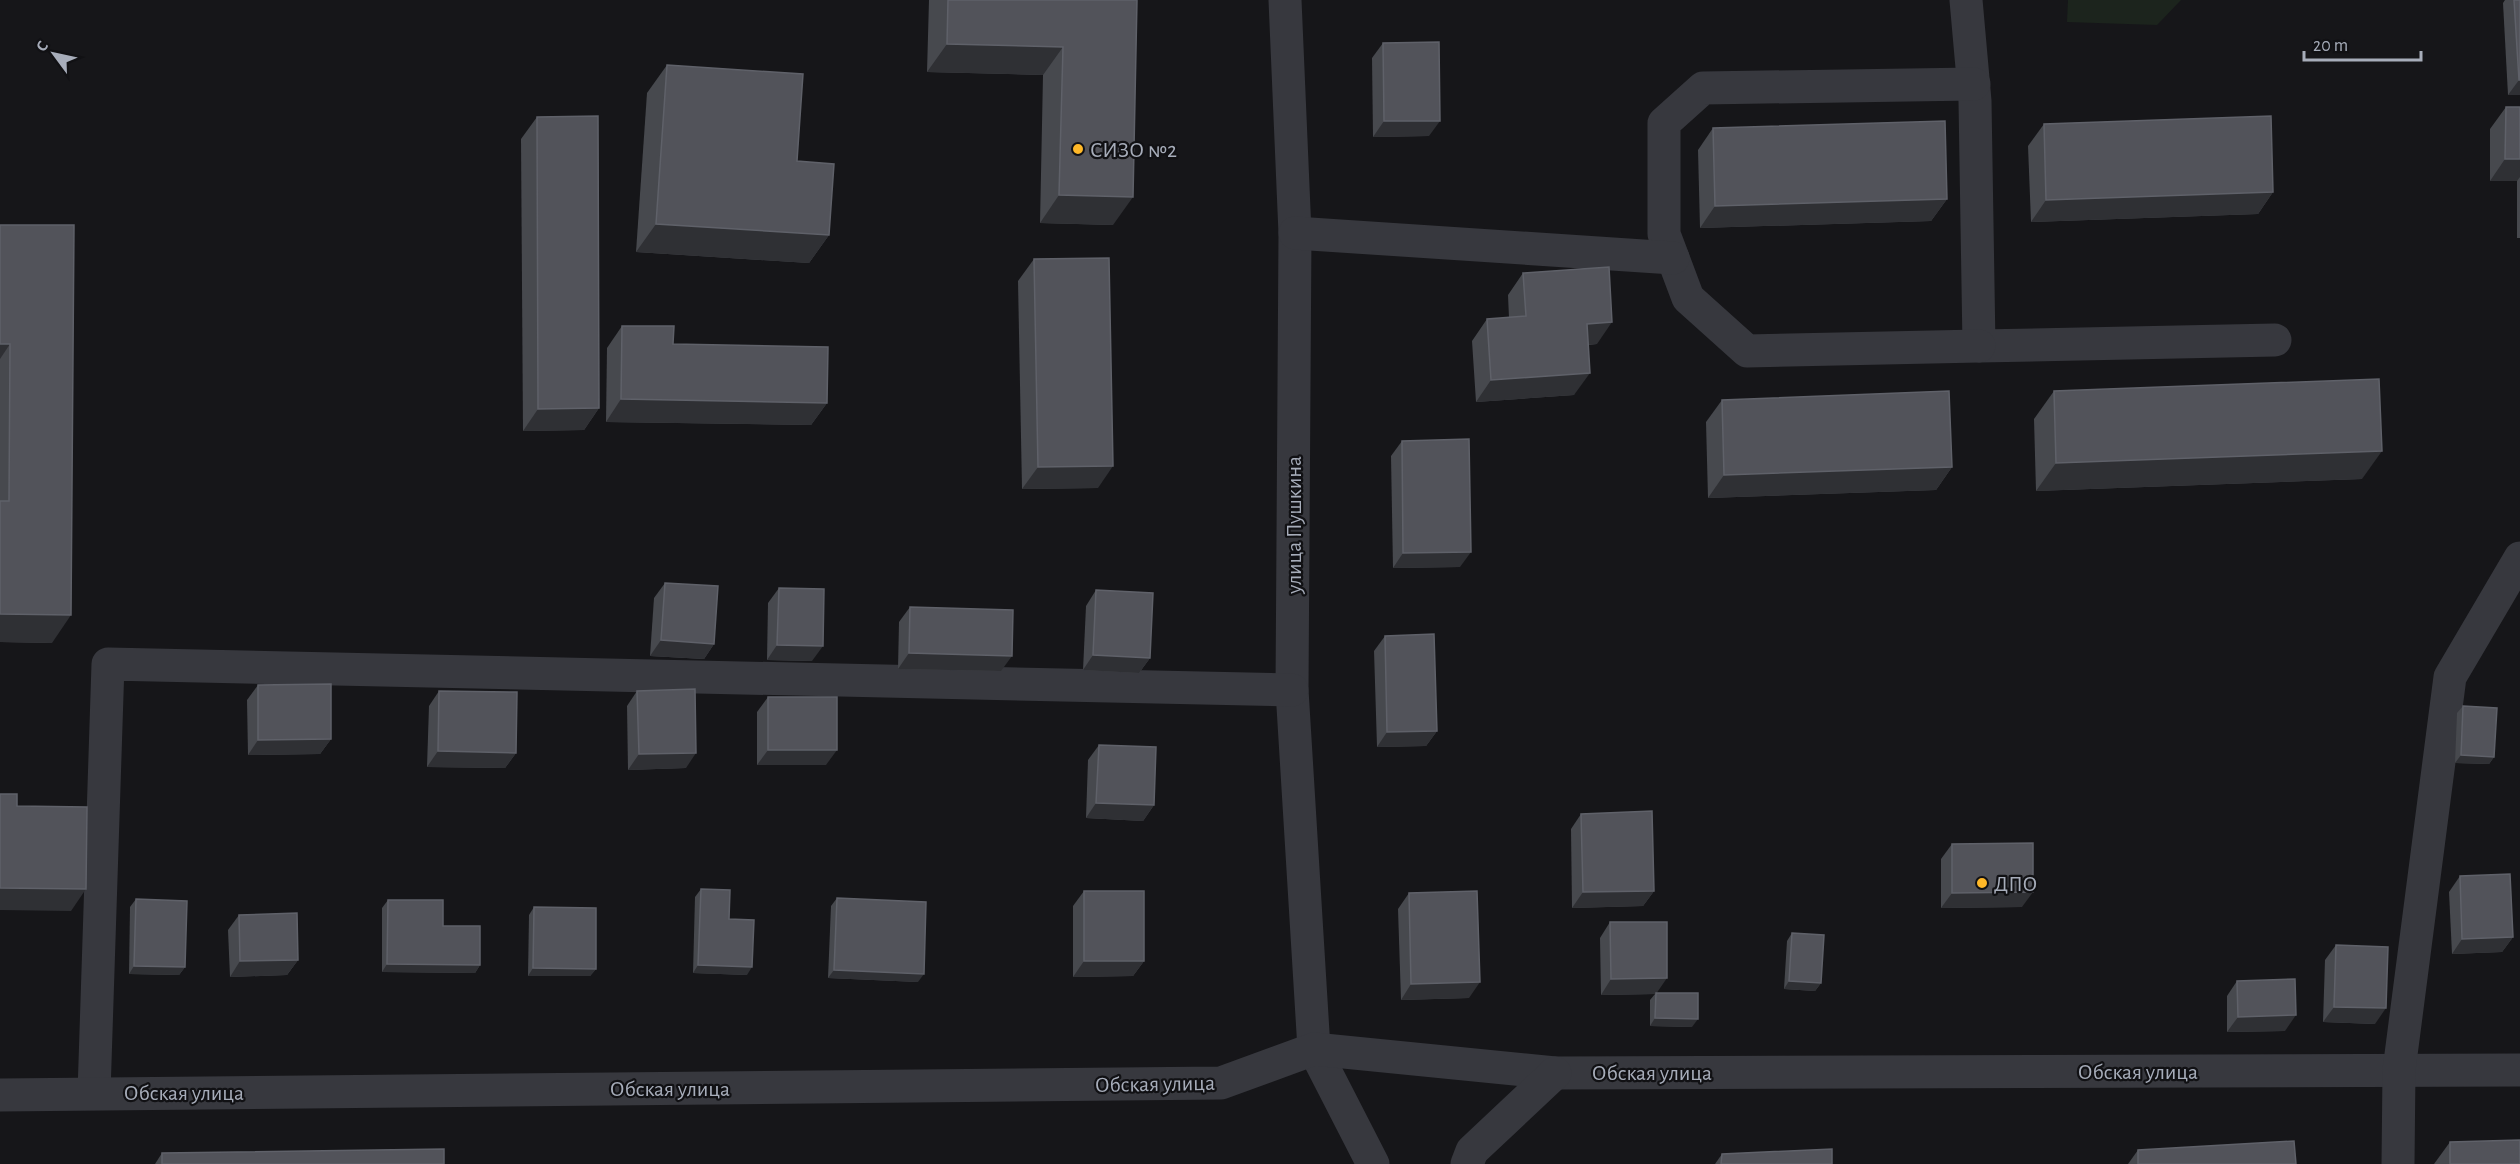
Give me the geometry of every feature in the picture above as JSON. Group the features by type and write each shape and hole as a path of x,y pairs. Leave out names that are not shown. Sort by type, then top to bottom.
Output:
{"street":[{"name":"улица Пушкина","path":"1285,0 1295,233 1292,690 1314,1049"},
{"path":"1966,0 1974,84 1979,346"},
{"path":"1974,84 1703,88 1664,123 1664,234 1688,298 1748,351 2275,340"},
{"path":"1295,233 1673,258"},
{"path":"2398,1164 2399,1070 2450,677 2520,558"},
{"path":"94,1093 108,664 1292,690"},
{"path":"1314,1049 1373,1164"},
{"name":"Обская улица","path":"0,1095 1221,1083 1314,1049 1555,1073 2520,1070"},
{"path":"1467,1164 1472,1151 1555,1073"}],"shaded area":[{"path":"2068,0 2181,0 2157,25 2067,22"}],"building":[{"name":"СИЗО №2","path":"948,0 1137,0 1133,197 1059,195 1063,47 947,44"},
{"path":"2514,0 2520,0 2520,80 2519,80"},
{"path":"1439,42 1440,121 1384,121 1383,43"},
{"path":"667,65 803,74 797,161 834,164 829,235 656,224"},
{"path":"2506,107 2520,107 2520,159 2505,159"},
{"path":"598,116 599,408 538,409 537,117"},
{"path":"2271,116 2273,192 2046,200 2044,124"},
{"path":"1945,121 1947,199 1715,206 1713,128"},
{"path":"0,225 74,225 71,615 0,614 0,501 9,501 10,344 0,344"},
{"path":"1109,258 1113,466 1038,467 1034,259"},
{"path":"1609,267 1612,322 1587,324 1590,373 1491,380 1487,319 1526,316 1523,273"},
{"path":"622,326 674,326 673,344 828,347 827,403 621,399"},
{"path":"2379,379 2382,451 2056,463 2054,391"},
{"path":"1949,391 1952,467 1724,475 1722,400"},
{"path":"1469,439 1471,552 1403,553 1402,441"},
{"path":"665,583 718,586 714,644 661,640"},
{"path":"779,588 824,589 823,646 777,645"},
{"path":"1096,590 1153,593 1150,658 1093,655"},
{"path":"910,607 1013,610 1012,656 909,653"},
{"path":"1434,634 1437,731 1387,732 1385,636"},
{"path":"331,684 331,739 258,740 258,685"},
{"path":"695,689 696,753 639,754 637,691"},
{"path":"439,691 517,692 516,753 438,751"},
{"path":"768,697 837,697 837,750 768,750"},
{"path":"2463,706 2497,708 2494,757 2461,755"},
{"path":"1099,745 1156,747 1154,805 1096,803"},
{"path":"0,794 17,794 17,806 87,807 86,889 0,888"},
{"path":"1652,811 1654,891 1583,892 1581,814"},
{"name":"ДПО","path":"2033,843 2033,892 1952,893 1952,844"},
{"path":"2510,874 2513,937 2462,939 2460,876"},
{"path":"701,889 730,890 729,919 754,920 752,967 698,965"},
{"path":"1084,891 1144,891 1144,961 1084,961"},
{"path":"1477,891 1480,982 1411,984 1409,893"},
{"path":"837,898 926,902 924,974 834,970"},
{"path":"136,899 187,901 185,967 134,966"},
{"path":"388,900 443,900 443,926 480,926 480,965 387,964"},
{"path":"534,907 596,908 596,969 533,968"},
{"path":"297,913 298,960 240,961 239,915"},
{"path":"1610,922 1667,922 1667,978 1611,979"},
{"path":"1792,933 1824,935 1821,983 1789,981"},
{"path":"2336,945 2388,947 2386,1008 2334,1007"},
{"path":"2295,979 2296,1015 2238,1017 2237,981"},
{"path":"1656,993 1698,993 1698,1019 1655,1018"},
{"path":"2520,1140 2520,1164 2450,1164 2450,1142"},
{"path":"2294,1141 2296,1164 2138,1164 2138,1150"},
{"path":"444,1149 444,1164 162,1164 162,1153"},
{"path":"1832,1149 1832,1164 1721,1164 1722,1154"}],"place":[{"name":"СИЗО №2","path":"1078,149"},
{"name":"ДПО","path":"1982,883"}]}
